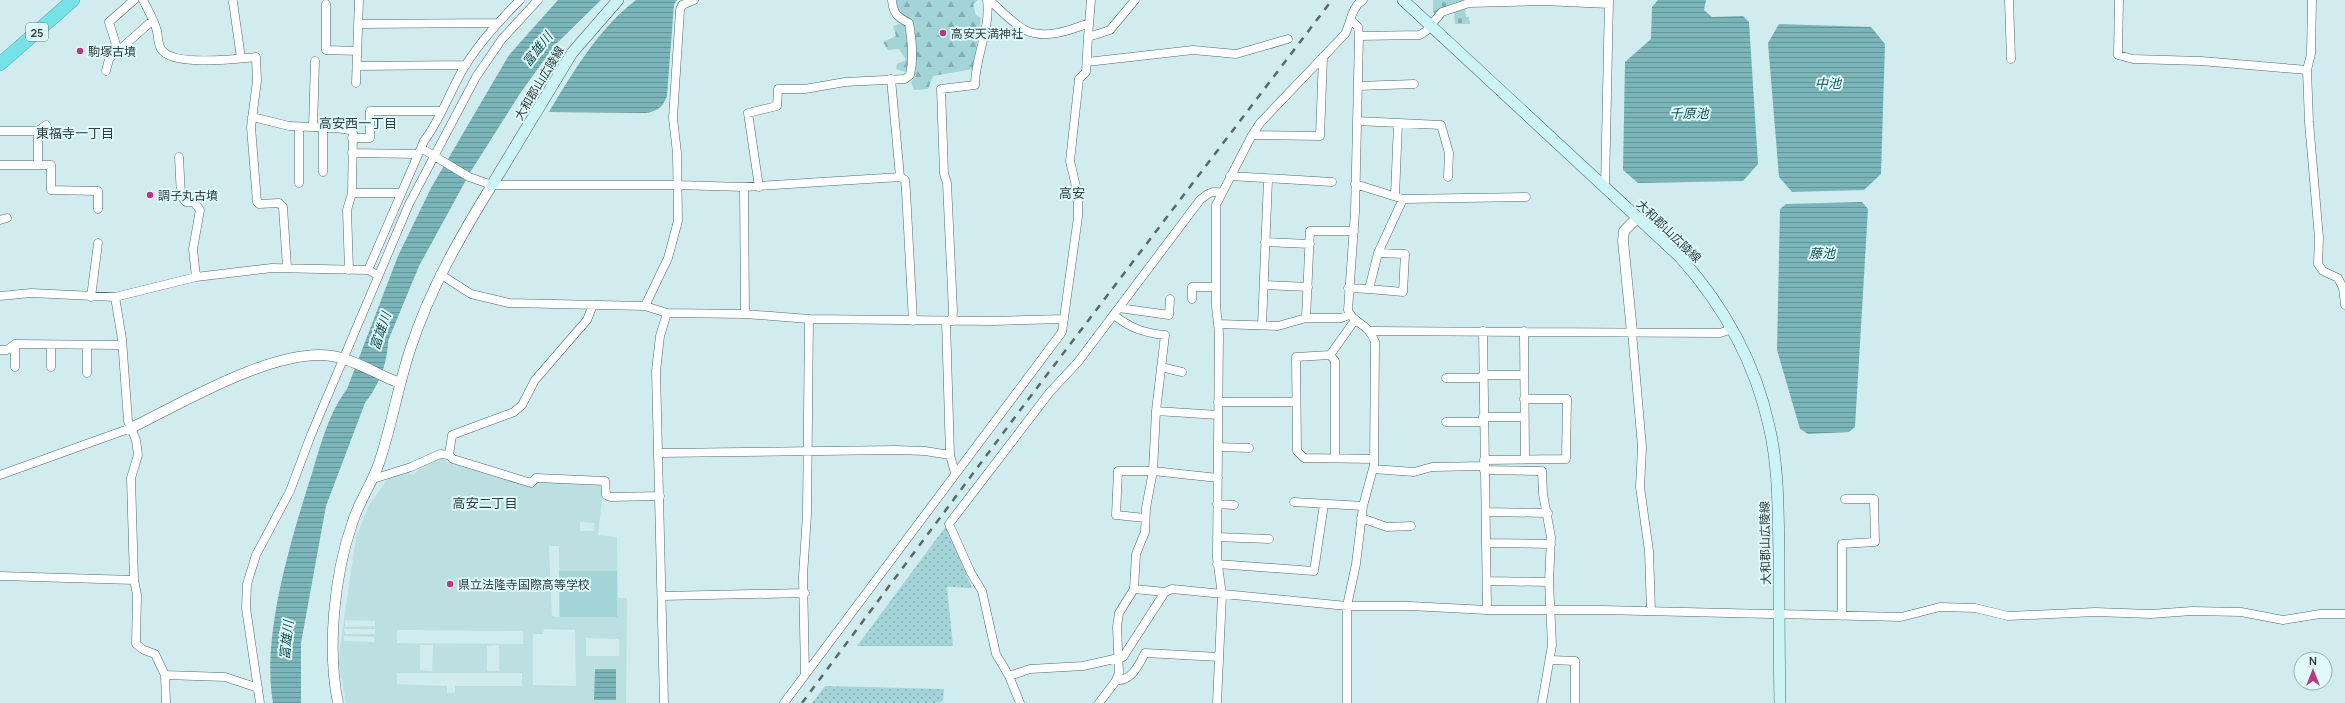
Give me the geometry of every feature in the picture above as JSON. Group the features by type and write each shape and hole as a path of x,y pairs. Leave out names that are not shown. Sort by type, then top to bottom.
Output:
{"highway":[{"name":"25","path":"0,64 73,0"}],"main road":[{"name":"大和郡山広陵線","path":"492,185 572,53 618,0"},
{"name":"大和郡山広陵線","path":"1403,0 1637,218 1661,238 1699,279 1732,329 1759,389 1773,444 1777,471 1780,703"}],"street":[{"path":"118,51 108,22 134,0"},
{"path":"143,0 153,20 160,48 171,56 209,60 256,57 256,81 252,117 257,202 259,204 279,203 283,207 287,268"},
{"path":"356,83 359,0"},
{"path":"368,270 420,151 466,65 498,24 520,0"},
{"path":"260,703 246,608 250,572 290,491 378,274 409,204 435,157 467,92 494,50 538,0"},
{"path":"646,306 668,258 678,221 676,185 677,153 673,118 680,10 682,4 694,0"},
{"path":"759,187 748,113 777,106 778,89 805,89 845,82 905,78 910,75 912,65 912,43 909,23 898,17 893,11 892,0"},
{"path":"988,0 1026,30 1042,33 1061,33 1089,23"},
{"path":"956,473 950,455 949,321 953,311 947,183 944,174 941,89 975,85 975,70 986,23 988,0"},
{"path":"784,703 1062,332 1078,217 1078,195 1070,161 1079,79 1086,72 1091,0"},
{"path":"1088,36 1110,30 1135,0"},
{"path":"1217,703 1222,595 1217,564 1218,324 1216,287 1216,204 1230,176 1260,124 1345,34 1352,20 1353,11 1358,3 1363,0"},
{"path":"2009,0 2011,59"},
{"path":"2119,0 2118,55 2133,59 2201,61 2307,70"},
{"path":"2312,0 2311,54 2307,70 2309,122 2319,238 2318,264 2323,271 2338,278 2343,288 2345,305"},
{"path":"1359,36 1420,35 1442,12 1469,3 1543,1 1609,2 1605,187"},
{"path":"233,2 241,58"},
{"path":"326,4 326,50 357,51"},
{"path":"106,70 109,59 153,20"},
{"path":"1330,355 1352,318 1348,288 1354,231 1359,36 1358,27 1352,20"},
{"path":"358,24 498,24"},
{"path":"1086,62 1193,50 1236,54 1288,39"},
{"path":"1253,135 1320,136 1323,58"},
{"path":"313,127 315,61"},
{"path":"357,66 466,65"},
{"path":"891,79 900,177"},
{"path":"1358,86 1414,84"},
{"path":"352,138 370,138 370,111 441,111"},
{"path":"252,117 289,126 350,130 353,133 352,193 347,210 349,270"},
{"path":"1357,121 1441,125 1449,153 1448,177"},
{"path":"1369,289 1378,253 1399,198 1398,123"},
{"path":"0,131 38,131 46,125"},
{"path":"299,127 299,183"},
{"path":"323,128 323,172"},
{"path":"38,131 38,164"},
{"path":"352,153 420,151 435,157 469,177 492,185 676,185 759,187 900,177 905,180 906,191 913,321"},
{"path":"179,157 181,196 186,202 194,202 200,210 193,249 196,277"},
{"path":"0,165 51,164 51,190 98,191 98,209"},
{"path":"1230,176 1268,180 1332,182"},
{"path":"1262,325 1268,180"},
{"path":"1355,184 1399,198 1526,197"},
{"path":"338,703 333,668 333,642 343,554 352,523 379,464 397,382 440,274 492,185"},
{"path":"744,187 745,314"},
{"path":"1020,703 1009,676 996,654 982,591 971,574 949,524 1050,392 1078,362 1200,200 1208,193 1216,191 1221,193"},
{"path":"352,193 401,193"},
{"path":"1637,218 1624,231 1624,241 1642,447 1640,488 1650,551 1651,611"},
{"path":"1306,318 1310,231 1354,231"},
{"path":"1265,242 1310,244"},
{"path":"91,297 98,244"},
{"path":"1348,288 1402,292 1405,254 1378,253"},
{"path":"0,296 31,293 115,297 196,277 287,268 368,270 378,274"},
{"path":"440,274 471,294 509,303 646,306 667,313 745,314 809,319 913,321 1064,319"},
{"path":"1264,285 1308,287"},
{"path":"1192,299 1192,287 1216,287"},
{"path":"115,297 122,345 128,421 138,455 131,478 134,580 137,594 136,644 144,650 155,654 165,675 166,703"},
{"path":"1119,308 1169,315 1170,299"},
{"path":"449,455 452,435 514,412 522,405 535,380 587,320 593,305"},
{"path":"664,703 660,453 656,371 660,336 667,313"},
{"path":"1099,703 1119,674 1117,627 1119,614 1134,589 1136,554 1145,532 1145,518 1153,471 1156,411 1165,335 1138,331 1126,325 1114,315"},
{"path":"1218,324 1278,326 1306,318 1352,318 1371,331 1376,342 1373,469 1363,506 1355,571 1347,606 1347,703"},
{"path":"805,675 809,319"},
{"path":"1371,331 1720,332 1732,329"},
{"path":"1483,331 1483,420 1487,610"},
{"path":"1524,331 1525,459"},
{"path":"0,350 7,350 15,344 122,345"},
{"path":"15,344 15,367"},
{"path":"51,345 51,367"},
{"path":"87,345 87,373"},
{"path":"1330,355 1296,357 1297,451 1304,458 1374,459"},
{"path":"1330,355 1335,361 1335,458"},
{"path":"0,475 131,428 228,381 278,363 308,356 332,356 397,382"},
{"path":"1161,367 1182,372"},
{"path":"1446,378 1524,375"},
{"path":"1373,469 1414,472 1432,467 1484,465 1525,459 1566,459 1568,399 1524,399"},
{"path":"1218,402 1296,402"},
{"path":"1156,411 1218,415"},
{"path":"1446,422 1524,417"},
{"path":"1218,447 1248,448"},
{"path":"660,453 925,451 950,455"},
{"path":"373,479 411,467 440,454 449,455 453,459 531,483 536,478 605,481 606,495 610,497 660,496"},
{"path":"1484,465 1542,471 1543,494 1548,513 1550,544 1549,582 1552,644 1551,660 1542,703"},
{"path":"1145,518 1116,515 1118,471 1153,471 1218,478"},
{"path":"1842,616 1842,544 1875,542 1874,496 1845,499"},
{"path":"1294,502 1363,506"},
{"path":"1217,504 1234,505"},
{"path":"1217,564 1314,571 1324,504"},
{"path":"1486,512 1548,513"},
{"path":"1361,518 1387,526 1411,526"},
{"path":"1217,536 1269,540"},
{"path":"1486,543 1550,544"},
{"path":"0,576 134,580"},
{"path":"1487,581 1549,582"},
{"path":"1134,589 1166,592"},
{"path":"1009,676 1030,669 1083,666 1123,657 1166,592 1172,589 1347,606 1410,606 1487,610 1651,611 1901,617 1911,616 1940,607 1975,608 2008,616 2096,612 2151,614 2192,611 2242,612 2283,620 2320,614 2345,614"},
{"path":"662,596 805,593"},
{"path":"1116,680 1122,681 1128,677 1145,653 1219,657"},
{"path":"1551,660 1575,661 1574,703"},
{"path":"165,675 225,677 258,688"}],"shaded area":[{"name":"県立法隆寺国際高等学校","path":"444,456 447,462 531,486 540,481 604,483 598,535 617,537 618,598 627,598 626,703 346,703 339,665 340,647 356,537 369,505 389,477 409,472 413,475 420,468","holes":["580,522 594,523 594,531 580,531","549,546 559,546 559,617 552,616","345,620 375,621 375,626 345,627","344,629 375,629 375,634 345,634","544,629 575,630 576,686 533,685 533,634 543,634","397,630 523,631 523,644 397,643","344,636 374,637 375,642 344,641","586,638 619,639 619,656 586,656","420,645 433,645 432,671 420,670","499,645 499,671 487,671 487,646","397,673 522,673 522,686 455,686 455,693 447,693 447,686 397,684"]}],"green space":[{"path":"894,0 978,0 973,4 976,15 981,18 973,69 933,76 928,89 914,90 911,82 916,75 896,69 897,64 906,60 899,49 888,50 883,42 896,36 893,26 904,23 907,19 896,6"},
{"path":"1433,0 1515,0 1468,1 1436,15 1433,12"},
{"path":"1465,7 1466,17 1469,17 1470,24 1455,24 1454,10"},
{"path":"946,526 972,588 947,587 953,646 857,646"},
{"path":"559,571 617,571 617,617 560,617"},
{"path":"825,686 944,689 943,701 936,703 812,703"}],"water":[{"name":"富雄川","path":"558,0 601,0 555,45 521,92 471,171 419,266 388,341 388,349 384,366 378,382 365,403 326,506 301,643 301,703 273,703 270,676 271,647 281,586 296,525 319,449 331,417 347,389 398,256 431,188 509,55"},
{"path":"636,0 677,0 674,4 667,96 662,106 657,110 646,113 549,112 577,66 599,37 623,11"},
{"name":"千原池","path":"1658,0 1706,0 1704,10 1712,17 1743,16 1749,22 1758,164 1743,181 1638,183 1623,170 1625,62 1651,39 1652,7"},
{"name":"中池","path":"1779,24 1871,27 1885,44 1881,174 1864,190 1792,192 1779,177 1768,43"},
{"name":"藤池","path":"1862,202 1868,209 1855,427 1849,432 1808,434 1800,429 1777,350 1780,209 1786,204"},
{"path":"595,669 616,669 616,700 594,700"}],"railway":[{"path":"802,703 1027,401 1332,0"}],"place":[{"name":"高安天満神社","path":"943,33"},
{"name":"駒塚古墳","path":"80,51"},
{"name":"調子丸古墳","path":"150,195"},
{"name":"県立法隆寺国際高等学校","path":"450,584"}],"district":[{"name":"高安西一丁目","path":"358,123"},
{"name":"東福寺一丁目","path":"75,133"},
{"name":"高安","path":"1072,193"},
{"name":"高安二丁目","path":"485,503"}]}
